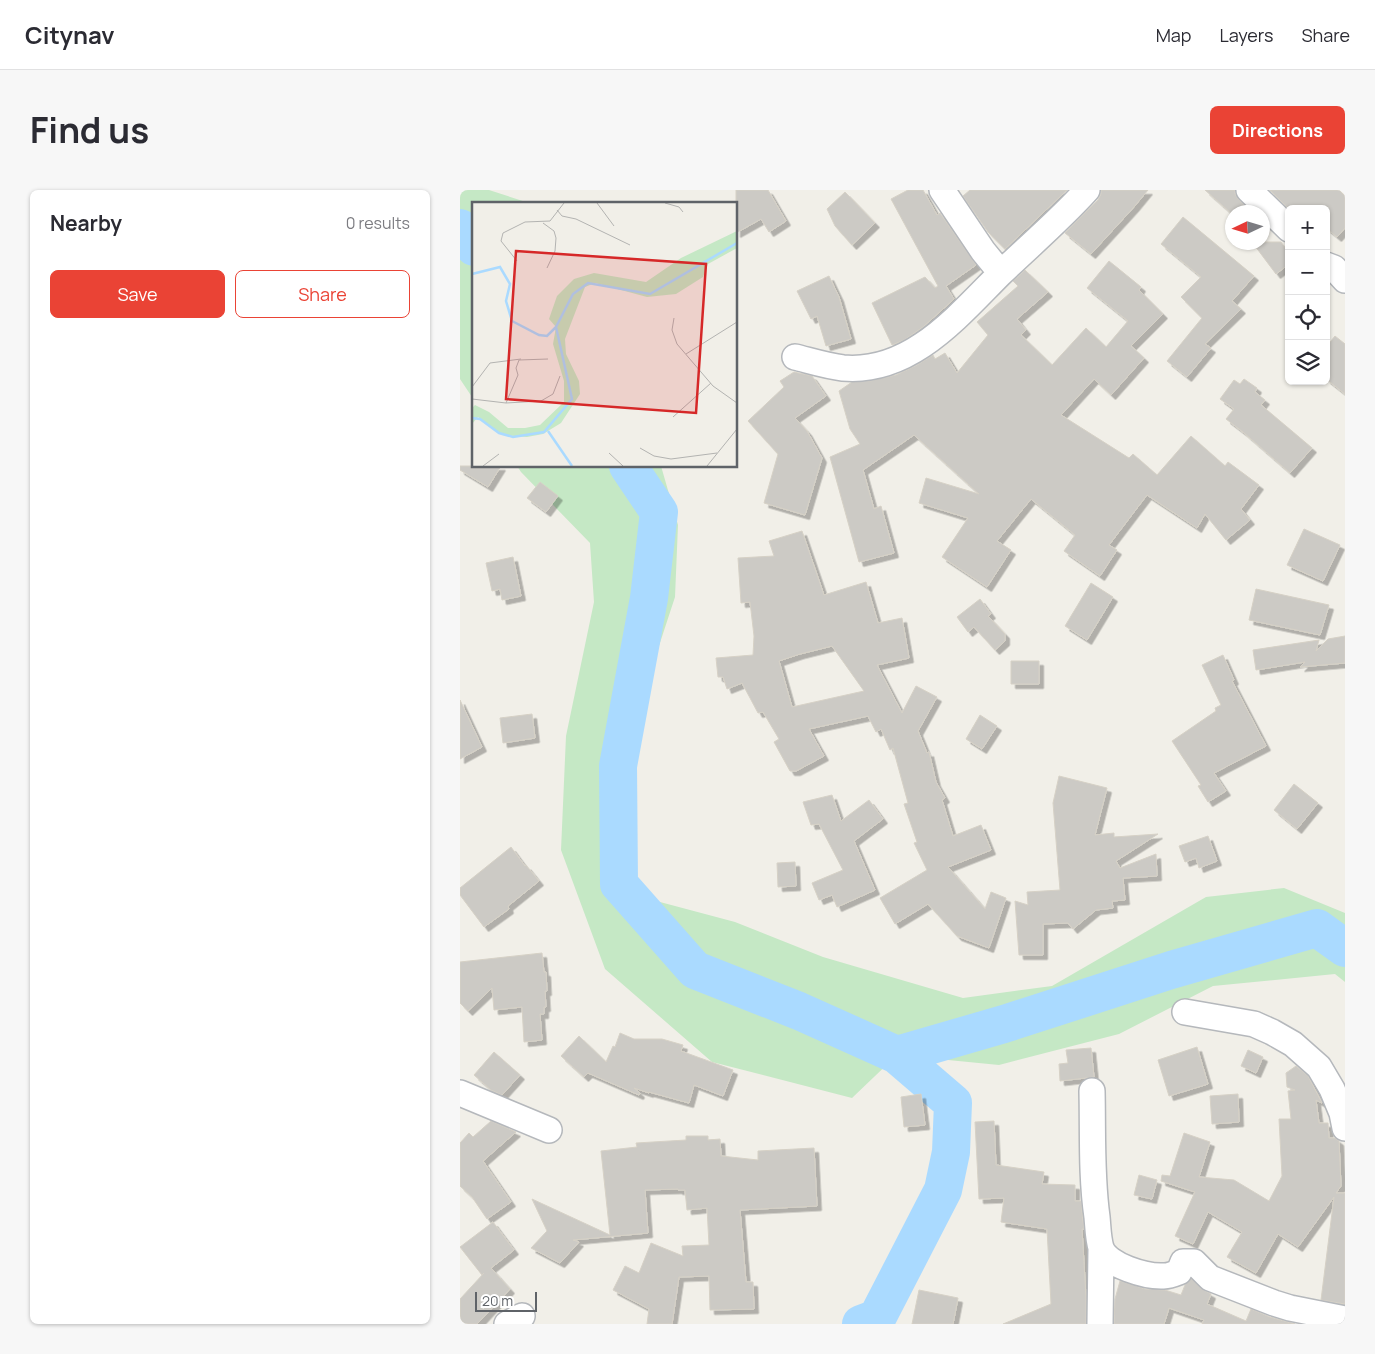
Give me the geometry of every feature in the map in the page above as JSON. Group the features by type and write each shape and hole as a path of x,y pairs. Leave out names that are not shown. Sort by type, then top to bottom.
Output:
{"street":[{"path":"942,190 983,251 1001,273"},
{"path":"795,357 844,368 865,368 902,358 945,329 962,314 1001,273 1088,190"},
{"path":"1250,190 1285,225"},
{"path":"1330,266 1334,268 1345,280"},
{"path":"1185,1012 1254,1024 1293,1044 1319,1067 1332,1089 1342,1113 1345,1128"},
{"path":"1092,1091 1094,1195 1101,1249 1100,1324"},
{"path":"460,1093 549,1130"},
{"path":"1101,1249 1108,1259 1122,1266 1140,1273 1157,1276 1166,1276 1179,1272 1183,1262 1194,1262 1210,1278 1274,1303 1345,1319"}],"green space":[{"path":"460,190 489,190 526,202 472,202 472,397 460,379"},
{"path":"518,468 662,468 678,525 675,597 635,719 618,840 645,898 735,922 823,957 963,998 1052,986 1206,897 1284,888 1345,913 1345,982 1335,974 1213,986 1119,1034 999,1065 897,1055 852,1098 712,1062 605,969 561,850 566,736 594,602 590,543"}],"building":[{"path":"736,190 768,190 786,221 769,232 761,219 738,232 738,202 736,202"},
{"path":"908,190 923,190 937,215 940,213 976,265 946,286 954,299 923,327 904,340 892,345 872,303 925,277 935,288 938,286 891,199"},
{"path":"970,190 1067,190 1005,249 988,232 963,196"},
{"path":"1101,190 1148,190 1091,254 1065,233 1098,200"},
{"path":"1205,190 1235,190 1235,194 1244,205 1225,205 1225,208"},
{"path":"1270,190 1339,190 1345,196 1345,228 1337,237 1330,231 1330,205 1285,205"},
{"path":"845,192 875,223 852,245 835,226 827,209"},
{"path":"1183,217 1254,276 1232,301 1241,309 1205,344 1211,348 1187,377 1167,361 1202,318 1181,297 1201,277 1161,244"},
{"path":"1270,242 1281,242 1285,248 1285,267 1276,274 1258,250 1270,250"},
{"path":"1109,261 1141,287 1139,290 1163,314 1131,346 1144,358 1111,395 1094,379 1061,415 1129,458 1133,454 1157,475 1191,436 1225,466 1228,462 1259,485 1241,509 1250,520 1226,540 1205,514 1197,528 1147,495 1109,545 1117,550 1100,576 1064,551 1075,535 1031,499 997,541 1011,550 987,587 942,557 968,518 919,503 926,478 979,494 914,435 863,470 874,509 881,506 894,553 859,562 830,457 860,444 850,429 839,391 852,382 870,381 896,375 933,355 935,359 945,353 957,373 988,335 977,322 1018,286 1013,281 1025,270 1048,292 1017,319 1026,330 1021,335 1052,365 1086,328 1106,347 1128,321 1087,288"},
{"path":"829,276 839,297 851,339 826,346 817,316 811,319 797,291"},
{"path":"1335,336 1345,344 1345,394 1330,382 1330,342"},
{"path":"794,372 812,376 826,396 795,418 807,431 822,458 805,515 764,503 778,454 748,421 784,387 780,381"},
{"path":"1244,379 1257,388 1255,392 1265,400 1261,405 1312,448 1290,473 1226,419 1234,409 1220,399 1234,380 1240,384"},
{"path":"460,466 500,468 488,487 460,470"},
{"path":"540,482 558,496 546,512 527,498"},
{"path":"1304,529 1340,545 1323,581 1287,565"},
{"path":"802,531 824,595 866,582 878,623 902,618 909,658 877,665 902,713 916,686 937,697 918,731 927,753 929,752 936,782 945,798 942,800 953,836 981,825 991,850 948,867 985,909 991,892 1006,898 989,948 957,936 928,904 895,924 880,898 927,870 914,843 917,842 904,804 908,803 893,748 890,750 881,729 876,732 868,716 809,729 824,756 796,771 790,771 774,742 779,739 763,712 758,713 742,683 727,689 723,677 718,677 716,658 753,655 754,636 750,602 741,603 738,558 774,556 769,541","holes":["832,646 864,691 792,707 779,661"]},
{"path":"513,557 521,596 502,600 500,589 492,591 486,563"},
{"path":"1091,583 1113,597 1087,640 1065,626"},
{"path":"1256,589 1329,605 1320,635 1249,620"},
{"path":"980,599 991,614 988,616 1005,634 1005,641 995,650 974,627 968,632 957,617"},
{"path":"1345,636 1345,663 1300,667 1305,662 1256,670 1253,650 1319,640 1316,651 1328,639"},
{"path":"1223,655 1234,680 1232,681 1266,746 1214,773 1226,791 1208,802 1198,786 1201,785 1172,741 1216,711 1215,708 1221,705 1202,665"},
{"path":"1011,661 1039,661 1039,684 1011,684"},
{"path":"460,700 482,747 460,759"},
{"path":"532,714 535,738 503,743 500,718"},
{"path":"980,715 997,726 982,749 966,739"},
{"path":"1059,776 1107,788 1095,835 1114,833 1114,837 1158,834 1116,861 1120,868 1156,854 1157,876 1123,878 1125,900 1112,901 1113,908 1096,910 1073,929 1068,923 1043,924 1043,955 1019,955 1015,901 1028,905 1027,892 1060,890 1053,803"},
{"path":"1294,784 1318,803 1297,829 1274,810"},
{"path":"832,795 841,821 869,800 883,819 854,841 875,890 837,907 832,895 819,900 812,883 843,870 819,824 811,825 803,802"},
{"path":"1208,836 1217,861 1199,868 1196,858 1185,862 1179,846"},
{"path":"511,847 539,881 508,906 509,909 484,927 460,895 460,888"},
{"path":"795,862 796,886 778,887 777,863"},
{"path":"542,953 547,991 545,991 546,1007 544,1007 544,1014 540,1014 542,1040 524,1042 522,1007 494,1010 492,988 468,1011 460,1003 460,962"},
{"path":"620,1033 634,1039 662,1039 683,1045 681,1051 733,1070 723,1096 694,1085 689,1103 634,1088 640,1093 639,1095 588,1073 584,1077 561,1056 579,1036 606,1062 613,1046 615,1047"},
{"path":"1197,1047 1208,1084 1169,1096 1158,1060"},
{"path":"1091,1048 1094,1077 1060,1081 1059,1064 1068,1063 1066,1050"},
{"path":"1248,1050 1263,1057 1256,1073 1241,1066"},
{"path":"494,1052 520,1075 502,1095 491,1090 474,1075"},
{"path":"1296,1066 1308,1076 1322,1103 1316,1100 1319,1123 1328,1123 1329,1138 1335,1138 1339,1141 1341,1186 1336,1193 1345,1193 1345,1304 1321,1300 1334,1197 1298,1247 1278,1234 1256,1273 1227,1257 1242,1232 1208,1212 1193,1244 1175,1236 1195,1192 1161,1181 1162,1175 1170,1176 1184,1133 1210,1142 1199,1177 1234,1180 1269,1201 1282,1176 1279,1119 1291,1119 1288,1091 1295,1090 1287,1087 1286,1073"},
{"path":"921,1094 925,1125 904,1127 901,1097"},
{"path":"1238,1094 1239,1122 1212,1124 1210,1096"},
{"path":"491,1121 516,1132 483,1161 511,1202 487,1219 472,1197 460,1186 460,1143 469,1133 473,1137"},
{"path":"994,1121 996,1165 1044,1172 1042,1184 1075,1185 1075,1201 1081,1201 1084,1229 1082,1229 1086,1324 1003,1324 1051,1304 1047,1229 1001,1222 1004,1198 979,1199 975,1122"},
{"path":"686,1136 708,1136 708,1140 720,1139 721,1156 758,1160 758,1151 814,1148 817,1206 740,1210 746,1282 753,1282 754,1309 710,1310 709,1276 679,1277 672,1324 647,1324 649,1309 613,1290 625,1266 639,1273 651,1243 683,1256 682,1246 709,1245 707,1208 687,1210 685,1190 645,1190 648,1233 573,1240 579,1242 560,1263 531,1248 547,1231 532,1199 610,1235 601,1151 637,1147 636,1143 686,1140"},
{"path":"1139,1175 1157,1180 1152,1199 1134,1195"},
{"path":"493,1222 514,1250 491,1268 510,1289 477,1324 465,1324 460,1320 460,1299 484,1273 482,1275 460,1247"},
{"path":"1191,1279 1200,1288 1211,1294 1207,1304 1246,1321 1251,1309 1295,1324 1202,1324 1204,1320 1169,1308 1164,1324 1114,1324 1115,1299 1120,1281 1145,1289 1165,1290 1181,1295 1185,1285"},
{"path":"919,1290 958,1298 953,1324 912,1324"}],"waterway":[{"path":"460,228 472,244"},
{"path":"629,468 659,512 649,598 618,766 619,884 695,970 799,1011 897,1055 1004,1024 1171,970 1317,928 1345,948"},
{"path":"861,1324 877,1318 943,1190 951,1152 953,1103 897,1055"}]}
